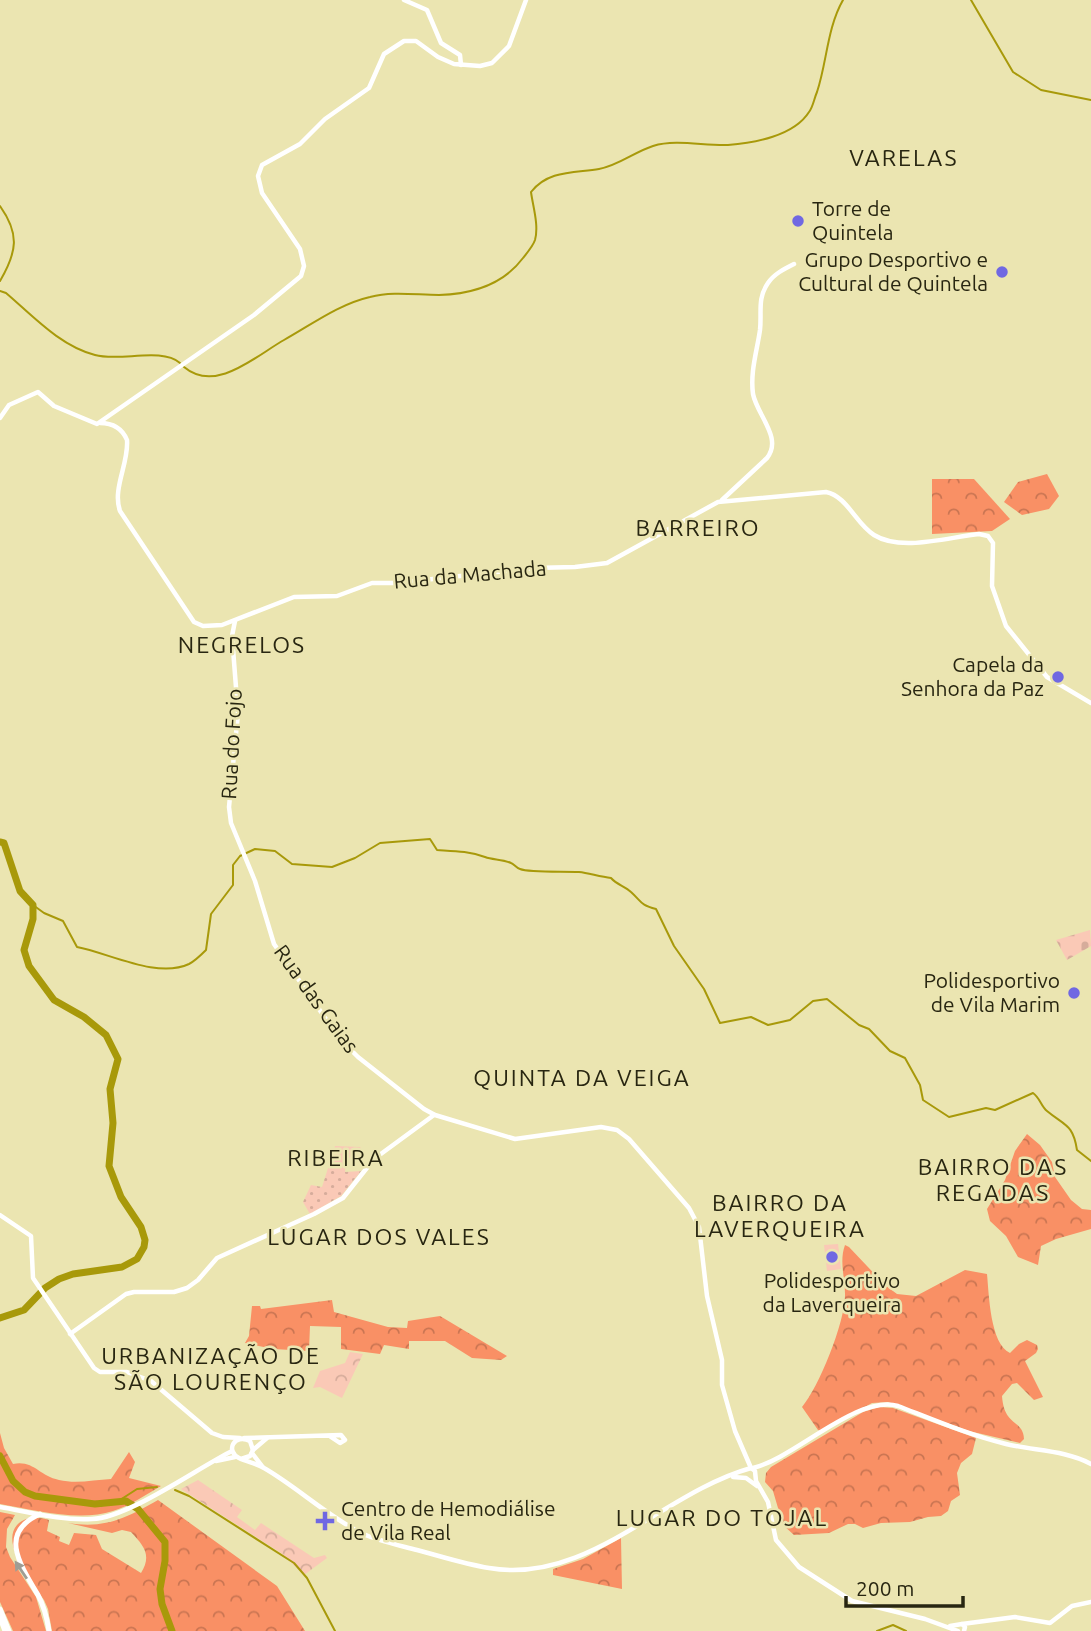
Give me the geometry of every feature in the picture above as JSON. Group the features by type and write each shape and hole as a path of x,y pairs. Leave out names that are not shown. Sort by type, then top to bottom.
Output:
{"highway":[{"path":"13,1525 22,1519 40,1514"},
{"path":"8,1547 41,1601 49,1631"},
{"path":"0,1609 7,1631"},
{"path":"0,1618 7,1631"}],"street":[{"path":"404,0 427,10 441,43 460,55 461,65"},
{"path":"100,423 257,313 296,281 303,271 300,249 264,199 258,176 262,165 300,144 327,117 370,87 384,54 404,41 415,40 442,59 461,65 486,65 501,56 510,43 526,0"},
{"path":"718,502 765,460 772,449 773,440 757,406 752,384 760,330 759,304 771,279 793,264"},
{"path":"0,418 8,405 38,393 55,407 93,424 110,424 126,436 127,446 118,500 120,511 194,621 202,626 222,625 232,636"},
{"path":"115,412 117,428"},
{"path":"718,502 821,492 838,497 868,531 886,540 907,543 979,534 989,537 993,543 991,582 1008,629 1047,677 1091,703"},
{"name":"Rua da Machada","path":"222,625 294,597 341,595 372,583 402,583 533,568 580,567 607,563 718,502"},
{"name":"Rua do Fojo","path":"229,811 238,713 232,636 235,621"},
{"name":"Rua das Gaias","path":"229,811 232,828 257,887 274,944 339,1038 358,1057 427,1111 519,1139 594,1128 617,1130 625,1135 691,1211 701,1233 707,1296 722,1360 724,1395 749,1469"},
{"path":"70,1334 129,1293 185,1290 195,1283 217,1258 329,1206 346,1194 374,1159 435,1115"},
{"path":"0,1215 31,1236 34,1279 96,1370 127,1372 151,1381 209,1431 223,1437 335,1437"},
{"path":"223,1437 239,1458 262,1467 366,1535 485,1568 523,1571 578,1557 729,1477 788,1452 862,1410 885,1404 900,1407 973,1436 1041,1451 1066,1453 1091,1464"},
{"path":"202,1466 225,1458 247,1458 258,1444 271,1437"},
{"path":"0,1507 92,1519 114,1515 232,1449 235,1441 243,1438 250,1441 262,1467"},
{"path":"729,1477 755,1476 766,1463"},
{"path":"749,1469 767,1501 776,1540 799,1567 852,1601 961,1629 973,1623 1016,1617 1050,1623 1072,1606 1091,1602"},
{"path":"747,1478 749,1469"},
{"path":"747,1478 762,1491"}],"green space":[{"path":"1047,474 1059,496 1049,509 1022,515 1004,502 1018,482"},
{"path":"932,479 974,479 1010,519 992,531 932,534"},
{"path":"1090,930 1091,946 1067,960 1056,940"},
{"path":"1027,1134 1040,1145 1052,1162 1055,1177 1071,1200 1082,1209 1091,1210 1091,1229 1041,1246 1038,1265 1018,1257 1006,1236 990,1221 987,1209 1005,1180 1015,1151"},
{"path":"335,1146 361,1147 346,1161 345,1172 361,1171 341,1196 310,1214 303,1202 311,1185 322,1187"},
{"name":"Polidesportivo da Laverqueira","path":"838,1244 841,1269 827,1271 824,1245"},
{"path":"845,1245 897,1294 916,1296 965,1270 987,1274 994,1329 1003,1348 1010,1353 1027,1340 1037,1345 1038,1349 1025,1361 1043,1397 1034,1400 1017,1383 1012,1384 1002,1396 1006,1413 1023,1433 1024,1439 1020,1443 969,1431 888,1402 872,1403 821,1431 818,1430 802,1407 823,1369 841,1320 845,1294 842,1263"},
{"path":"332,1300 334,1312 388,1327 407,1328 408,1321 440,1316 507,1356 501,1360 472,1358 445,1341 409,1341 409,1349 384,1345 380,1354 341,1349 341,1327 310,1326 309,1351 273,1349 245,1343 249,1336 252,1306 260,1306 261,1309"},
{"path":"350,1352 363,1354 342,1398 320,1387 313,1388 320,1371 345,1363"},
{"path":"879,1407 893,1408 976,1438 972,1454 961,1463 957,1473 960,1495 951,1501 948,1511 941,1516 910,1522 881,1523 863,1528 848,1524 829,1533 794,1535 783,1525 773,1491 765,1482 766,1473 771,1467 863,1412"},
{"path":"0,1433 4,1448 13,1464 32,1466 52,1478 72,1482 111,1479 129,1452 135,1462 129,1478 161,1486 125,1506 100,1514 56,1514 0,1504"},
{"path":"198,1480 242,1510 237,1517 255,1530 261,1523 314,1558 325,1555 327,1558 304,1575 281,1553 181,1489"},
{"path":"158,1500 277,1586 305,1631 52,1631 44,1600 15,1553 12,1542 17,1525 32,1518 49,1520 47,1531 69,1545 74,1533 96,1535 102,1549 141,1573 146,1561 145,1551 131,1532 122,1530 112,1533 68,1523 105,1523 136,1512"},
{"path":"0,1512 15,1515 7,1529 6,1547 36,1597 46,1631 13,1631 0,1602"},
{"path":"621,1538 622,1589 553,1575 553,1569 583,1559"}],"waterway":[{"path":"184,367 196,374 223,374 249,362 336,310 359,300 379,295 451,294 475,290 496,281 515,267 533,245 536,228 531,192 553,176 606,167 662,144 738,144 773,137 794,127 809,112 812,105 830,34 843,0"},
{"path":"971,0 1013,72 1041,90 1091,100"},
{"path":"0,206 11,225 14,243 10,261 0,281"},
{"path":"0,291 6,293 59,337 82,351 105,357 162,356 180,363"},
{"path":"33,905 63,921 77,947 162,969 189,964 206,950 211,914 233,885 233,865 240,856 255,849 275,851 292,864 332,867 355,858 380,843 430,839 437,850 473,854 508,862 525,870 579,872 611,878 644,904 656,909 674,946 704,989 720,1023 751,1017 768,1025 790,1020 813,1001 827,999 859,1025 869,1029 890,1051 905,1058 920,1085 923,1100 949,1117 986,1108 995,1110 1033,1093 1047,1111 1067,1126 1077,1150 1091,1161"},
{"path":"0,842 4,843 20,891 33,905 33,919 24,950 29,966 54,1000 84,1017 106,1035 118,1059 110,1089 113,1123 109,1166 121,1197 141,1227 145,1240 137,1259 122,1267 73,1274 59,1279 45,1288 24,1310 0,1318"},
{"path":"0,1456 13,1481 25,1492 35,1496 95,1504 126,1501 138,1509 165,1542 160,1589 162,1604 172,1631"},
{"path":"120,1500 137,1489 157,1487"},
{"path":"175,1490 189,1496 294,1563 307,1578 335,1631"},
{"path":"877,1631 893,1625 906,1631"}],"place":[{"name":"Torre de Quintela","path":"798,221"},
{"name":"Grupo Desportivo e Cultural de Quintela","path":"1002,272"},
{"name":"Capela da Senhora da Paz","path":"1058,677"},
{"name":"Polidesportivo de Vila Marim","path":"1074,993"},
{"name":"Polidesportivo da Laverqueira","path":"832,1257"},
{"name":"Centro de Hemodiálise de Vila Real","path":"325,1521"}],"district":[{"name":"VARELAS","path":"904,158"},
{"name":"BARREIRO","path":"698,528"},
{"name":"NEGRELOS","path":"242,645"},
{"name":"QUINTA DA VEIGA","path":"582,1078"},
{"name":"RIBEIRA","path":"336,1158"},
{"name":"BAIRRO DAS REGADAS","path":"993,1180"},
{"name":"BAIRRO DA LAVERQUEIRA","path":"780,1216"},
{"name":"LUGAR DOS VALES","path":"379,1237"},
{"name":"URBANIZAÇÃO DE SÃO LOURENÇO","path":"211,1369"},
{"name":"LUGAR DO TOJAL","path":"722,1518"}]}
